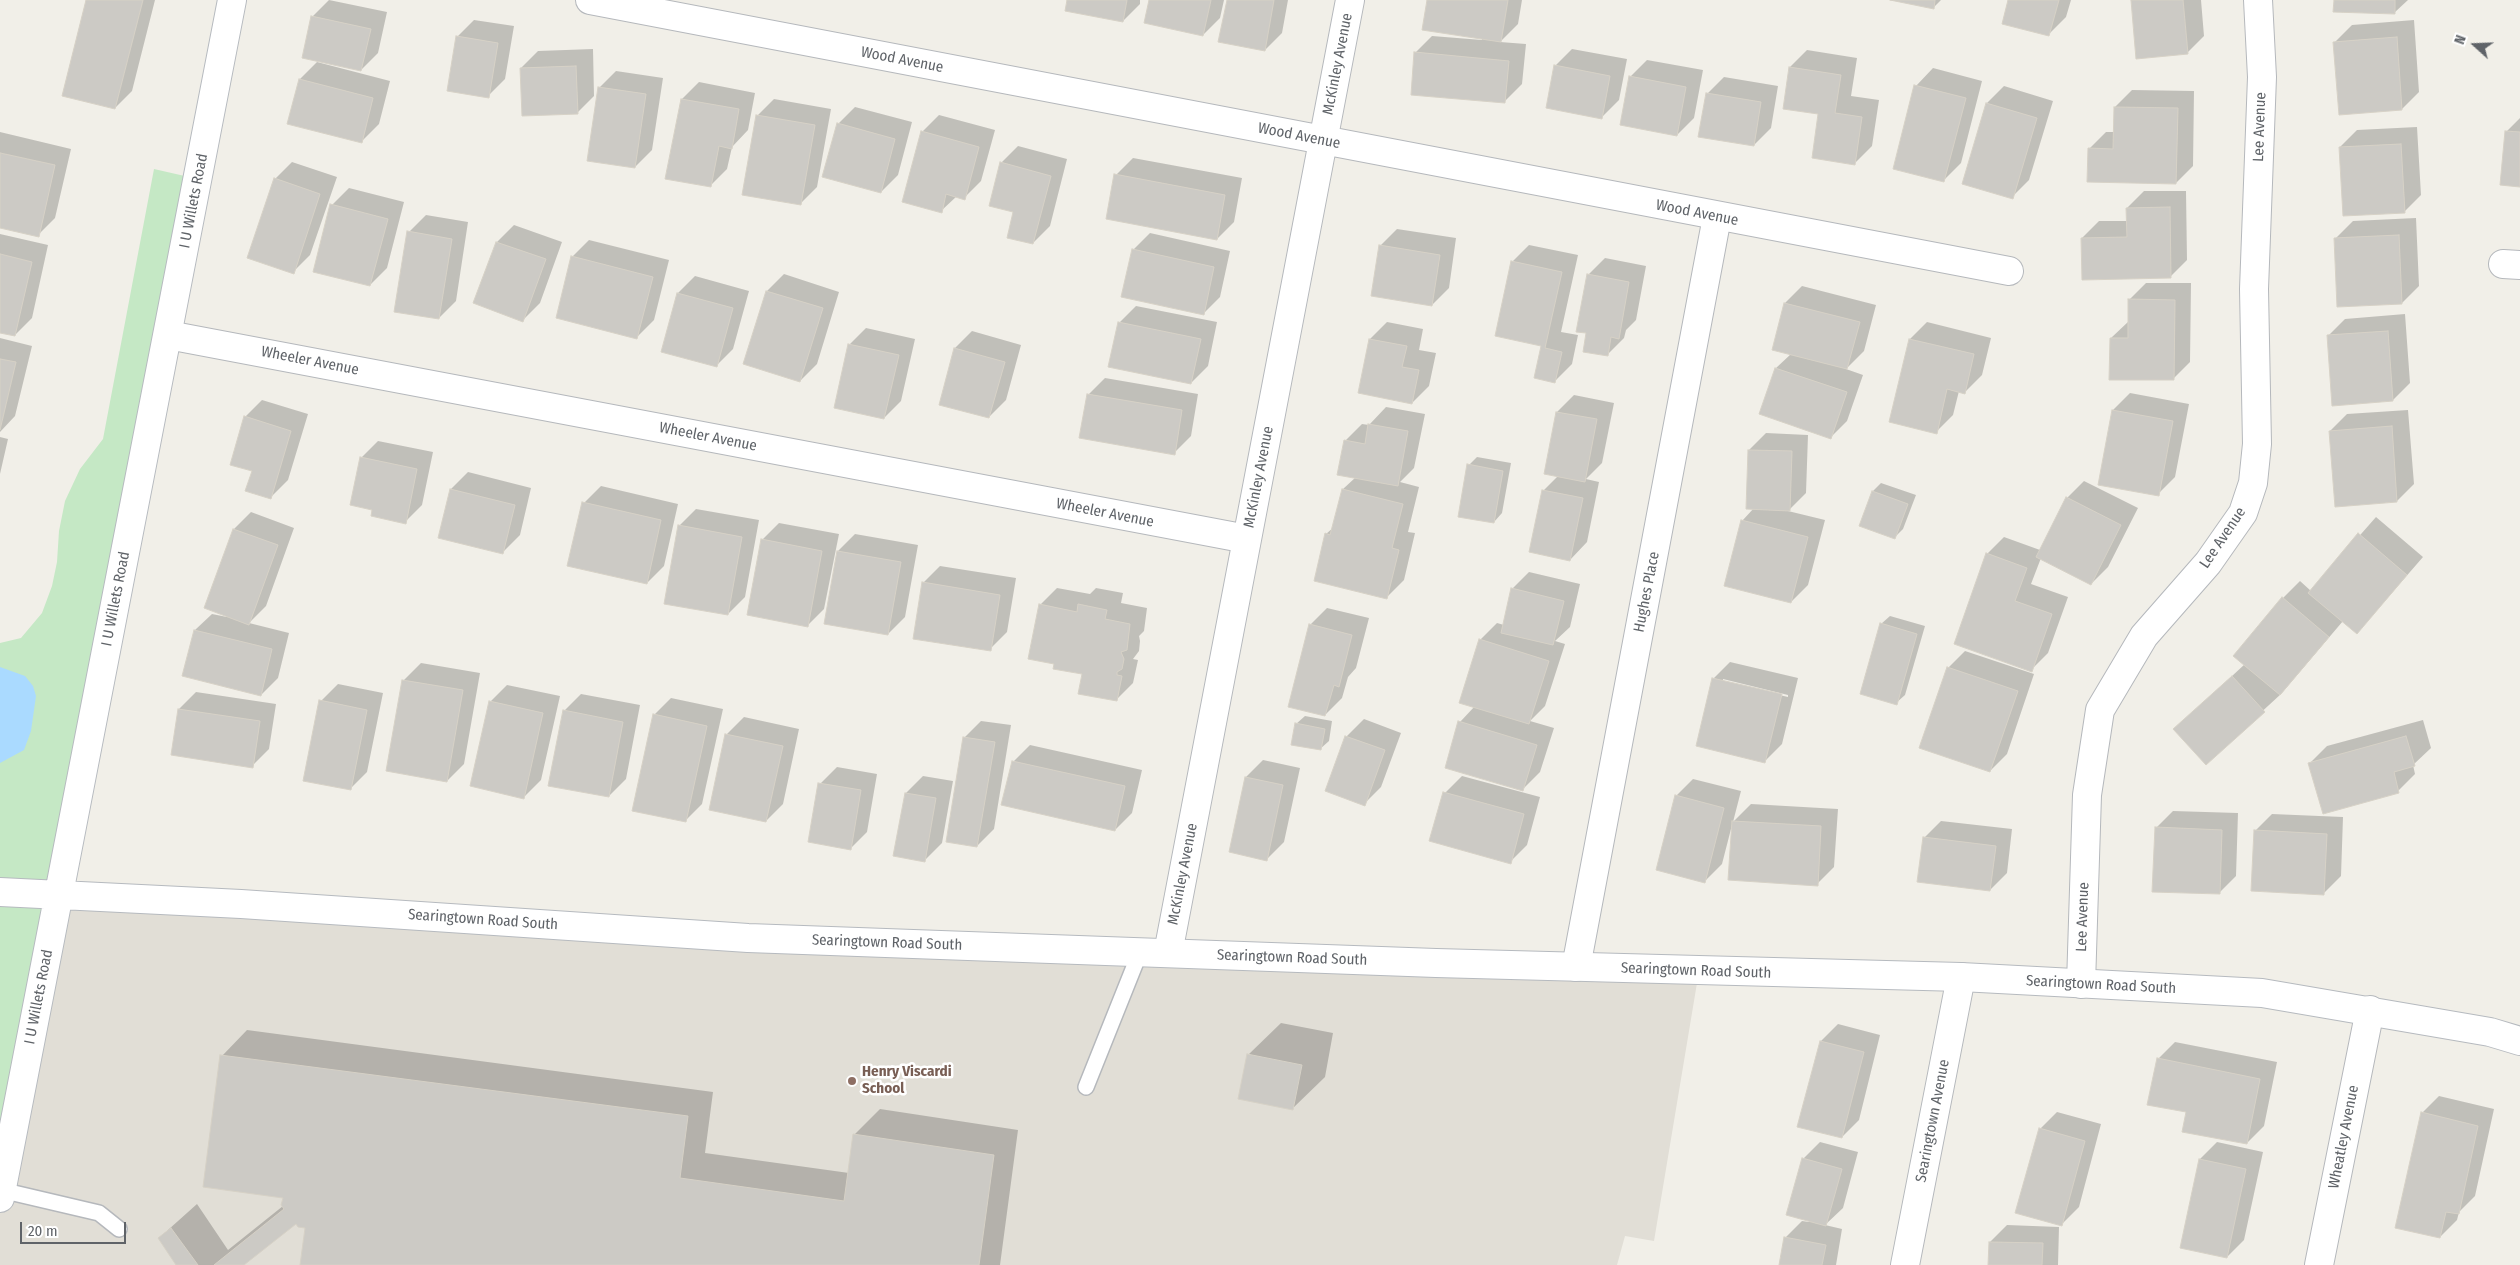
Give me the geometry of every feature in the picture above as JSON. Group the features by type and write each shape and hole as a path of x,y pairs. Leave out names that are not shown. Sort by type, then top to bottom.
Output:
{"street":[{"name":"I U Willets Road","path":"1,1194 232,0"},
{"name":"Wood Avenue","path":"590,0 1717,217 2009,271"},
{"name":"McKinley Avenue","path":"1168,953 1350,0"},
{"name":"Lee Avenue","path":"2081,984 2087,796 2100,710 2144,636 2208,563 2243,513 2253,483 2257,444 2254,289 2262,77 2258,0"},
{"name":"Hughes Place","path":"1576,967 1717,217"},
{"name":"Wheeler Avenue","path":"168,335 1247,539"},
{"name":"Searingtown Road South","path":"0,892 241,904 748,938 1576,967 1961,977 2262,993 2490,1032 2520,1041"},
{"name":"Searingtown Avenue","path":"1905,1265 1961,977"},
{"name":"Wheatley Avenue","path":"2319,1265 2370,1010"}],"lane":[{"path":"1086,1087 1140,952"},
{"path":"1,1194 99,1213 119,1229"}],"shaded area":[{"name":"Henry Viscardi School","path":"59,895 1699,971 1654,1241 1625,1236 1617,1265 0,1265 0,1198"}],"green space":[{"path":"154,169 189,177 0,1150 0,643 21,638 42,613 52,586 57,562 59,531 65,501 80,469 103,439"}],"water":[{"path":"0,667 25,676 33,686 36,696 31,731 24,750 0,763"}],"building":[{"path":"86,0 143,0 115,109 62,96"},
{"path":"1067,0 1127,0 1123,22 1065,11"},
{"path":"1149,0 1211,0 1203,36 1144,23"},
{"path":"1227,0 1274,0 1265,51 1218,42"},
{"path":"1427,0 1508,0 1501,42 1422,30"},
{"path":"1890,0 1935,0 1934,9"},
{"path":"2008,0 2059,0 2049,36 2002,24"},
{"path":"2131,0 2183,0 2188,54 2136,59"},
{"path":"2334,0 2395,0 2395,14 2333,12"},
{"path":"311,16 371,29 361,71 302,58"},
{"path":"456,36 498,43 489,98 447,91"},
{"path":"2397,37 2402,110 2339,115 2333,42"},
{"path":"1414,52 1509,61 1505,103 1411,95"},
{"path":"1554,65 1610,76 1602,119 1546,108"},
{"path":"576,66 578,114 522,116 520,68"},
{"path":"1789,67 1841,75 1835,113 1862,117 1855,165 1812,158 1818,114 1783,109"},
{"path":"1629,76 1686,87 1677,136 1620,125"},
{"path":"299,79 373,98 362,143 287,124"},
{"path":"1914,85 1966,98 1944,182 1893,169"},
{"path":"598,87 646,94 635,168 587,161"},
{"path":"1706,93 1761,102 1754,146 1698,137"},
{"path":"681,99 739,109 732,149 719,146 711,187 665,179"},
{"path":"1986,103 2037,118 2013,199 1962,184"},
{"path":"2114,107 2178,108 2176,184 2087,182 2088,148 2113,149"},
{"path":"756,115 815,125 801,205 742,195"},
{"path":"837,123 895,139 881,193 822,177"},
{"path":"921,131 979,147 965,200 946,194 942,213 902,202"},
{"path":"2505,131 2520,132 2520,187 2500,185"},
{"path":"2401,144 2405,213 2343,216 2339,147"},
{"path":"0,153 55,165 39,237 0,228"},
{"path":"1000,162 1051,176 1033,244 1007,238 1013,212 989,206"},
{"path":"1114,174 1225,195 1217,240 1106,219"},
{"path":"274,178 320,194 294,274 247,258"},
{"path":"330,204 388,219 370,286 313,272"},
{"path":"2170,207 2171,278 2082,280 2081,238 2127,237 2126,208"},
{"path":"407,231 452,239 439,319 394,312"},
{"path":"2399,235 2402,304 2337,307 2334,238"},
{"path":"496,242 546,259 523,322 473,303"},
{"path":"1379,245 1440,255 1432,306 1371,296"},
{"path":"1132,249 1214,267 1204,315 1121,297"},
{"path":"0,254 32,262 15,336 0,333"},
{"path":"571,256 653,277 637,339 556,318"},
{"path":"1511,261 1562,272 1545,348 1562,352 1555,383 1534,378 1541,346 1495,336"},
{"path":"1587,274 1629,282 1619,339 1611,337 1608,356 1583,352 1586,333 1576,332"},
{"path":"766,291 823,308 800,382 743,364"},
{"path":"677,293 733,308 717,367 661,352"},
{"path":"2128,299 2175,300 2174,380 2109,380 2110,338 2128,338"},
{"path":"1784,303 1860,322 1847,369 1772,350"},
{"path":"1118,322 1201,339 1191,384 1108,367"},
{"path":"2388,331 2393,401 2332,406 2327,335"},
{"path":"1369,339 1407,346 1402,367 1419,370 1412,404 1358,393"},
{"path":"1909,339 1974,354 1965,394 1947,389 1937,434 1889,422"},
{"path":"848,344 899,355 884,419 834,408"},
{"path":"954,348 1005,362 989,418 939,405"},
{"path":"0,359 16,362 0,430"},
{"path":"1775,368 1847,392 1831,439 1759,414"},
{"path":"1087,394 1182,410 1175,455 1079,438"},
{"path":"2112,410 2173,421 2159,496 2098,485"},
{"path":"1556,412 1597,419 1585,482 1544,474"},
{"path":"244,416 291,431 271,499 245,491 252,471 230,465"},
{"path":"1368,424 1408,431 1398,486 1337,475 1344,440 1365,444"},
{"path":"2392,426 2397,502 2335,507 2329,431"},
{"path":"1748,450 1792,451 1790,511 1746,509"},
{"path":"360,457 417,469 406,524 371,516 372,510 350,505"},
{"path":"1467,464 1503,471 1494,523 1458,517"},
{"path":"450,489 515,505 503,554 438,538"},
{"path":"1342,489 1403,504 1392,548 1399,550 1387,599 1314,581 1325,533 1330,535"},
{"path":"1542,490 1583,498 1570,561 1529,552"},
{"path":"1872,491 1908,504 1895,539 1859,526"},
{"path":"2066,497 2121,525 2091,585 2036,557"},
{"path":"582,502 661,520 647,584 567,566"},
{"path":"1741,520 1808,537 1791,603 1724,586"},
{"path":"678,525 742,537 728,615 664,604"},
{"path":"233,529 278,545 249,625 204,608"},
{"path":"2358,533 2407,575 2357,634 2308,593"},
{"path":"761,539 822,551 808,627 747,615"},
{"path":"837,551 901,562 888,635 824,624"},
{"path":"1986,553 2027,568 2015,601 2052,614 2032,672 1954,644"},
{"path":"922,582 1000,595 991,651 913,639"},
{"path":"1511,588 1564,601 1553,645 1501,633"},
{"path":"2282,597 2329,637 2280,695 2233,656"},
{"path":"1039,604 1077,612 1078,604 1107,610 1105,619 1130,624 1127,650 1121,652 1124,659 1122,669 1117,672 1117,675 1122,676 1117,701 1078,694 1082,674 1053,669 1054,664 1028,659"},
{"path":"1880,623 1917,634 1897,705 1860,694"},
{"path":"1309,624 1352,635 1339,687 1334,685 1325,716 1288,707"},
{"path":"194,630 272,649 261,696 182,676"},
{"path":"1479,639 1549,661 1529,724 1459,703"},
{"path":"1947,667 2018,691 1990,772 1919,748"},
{"path":"2232,676 2265,712 2206,765 2173,729"},
{"path":"1712,678 1782,694 1765,763 1696,746"},
{"path":"402,680 463,690 447,782 386,771"},
{"path":"319,700 367,710 351,790 303,781"},
{"path":"489,701 543,713 524,799 470,786"},
{"path":"178,709 260,721 253,768 171,755"},
{"path":"563,710 623,722 609,797 548,786"},
{"path":"653,714 707,726 686,822 632,811"},
{"path":"1458,721 1537,745 1523,791 1445,768"},
{"path":"1295,723 1325,729 1321,750 1291,745"},
{"path":"725,734 783,746 766,822 709,810"},
{"path":"1345,736 1385,750 1365,806 1325,791"},
{"path":"2406,736 2415,766 2394,772 2399,793 2323,814 2308,763"},
{"path":"963,737 995,742 977,847 946,842"},
{"path":"1012,761 1125,786 1115,831 1001,805"},
{"path":"1245,777 1283,785 1267,861 1229,852"},
{"path":"818,783 861,790 851,850 808,842"},
{"path":"1443,792 1524,814 1511,864 1429,841"},
{"path":"905,793 936,798 925,862 893,856"},
{"path":"1675,795 1724,808 1705,883 1656,870"},
{"path":"1732,821 1821,826 1818,886 1728,880"},
{"path":"2155,827 2222,830 2220,894 2152,892"},
{"path":"2254,830 2327,834 2324,895 2251,891"},
{"path":"1923,837 1996,846 1990,891 1917,882"},
{"path":"1820,1041 1864,1052 1842,1138 1797,1127"},
{"path":"1247,1054 1302,1065 1293,1110 1238,1099"},
{"path":"220,1055 688,1116 680,1178 844,1201 853,1134 994,1155 979,1265 300,1265 305,1228 298,1227 296,1224 244,1265 214,1265 284,1209 281,1205 283,1198 203,1187"},
{"path":"2157,1058 2260,1079 2247,1144 2182,1132 2186,1112 2147,1105"},
{"path":"2421,1112 2478,1126 2459,1214 2446,1212 2440,1238 2395,1228"},
{"path":"2039,1128 2085,1141 2062,1226 2015,1213"},
{"path":"1802,1158 1842,1169 1826,1226 1786,1215"},
{"path":"2199,1159 2246,1169 2227,1258 2180,1248"},
{"path":"171,1228 198,1265 176,1265 158,1238"},
{"path":"1784,1237 1826,1245 1822,1265 1779,1265"},
{"path":"1989,1242 2043,1243 2042,1265 1988,1265"}],"place":[{"name":"Henry Viscardi School","path":"852,1081"}]}
